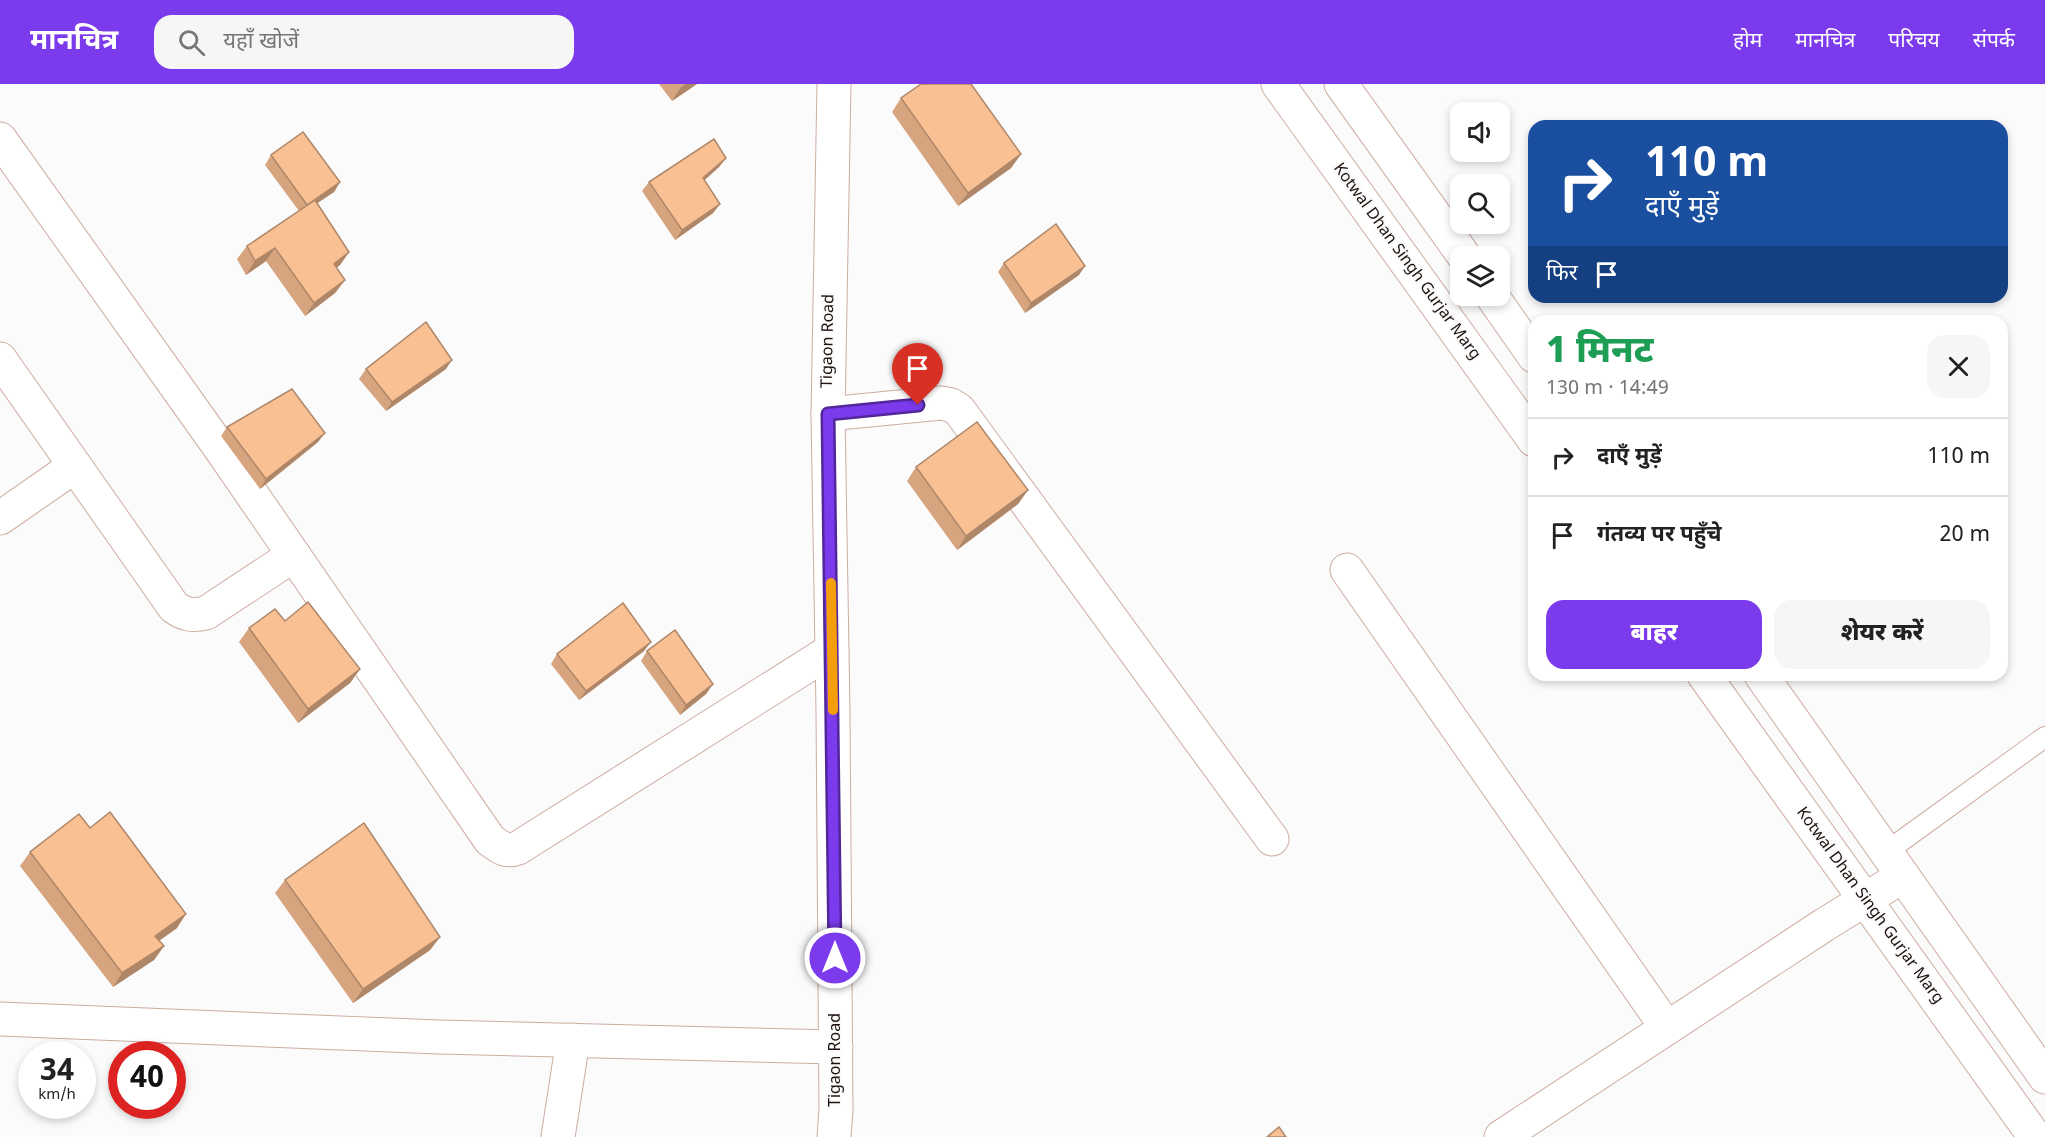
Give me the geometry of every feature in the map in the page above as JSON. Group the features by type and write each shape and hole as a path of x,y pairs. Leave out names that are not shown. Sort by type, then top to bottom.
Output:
{"street":[{"name":"Tigaon Road","path":"834,84 828,414 836,1047 834,1137"},
{"name":"Kotwal Dhan Singh Gurjar Marg","path":"1278,84 1528,432"},
{"path":"1341,84 1457,246"},
{"path":"0,139 294,555 490,840 503,849 511,851 832,650"},
{"path":"1499,306 1528,347"},
{"path":"0,359 174,607 184,614 195,616 206,613 294,555"},
{"path":"828,414 941,403 959,410 1272,839"},
{"path":"0,518 75,466"},
{"path":"1347,570 1667,1028"},
{"name":"Kotwal Dhan Singh Gurjar Marg","path":"1708,681 2035,1137"},
{"path":"1765,681 2045,1077"},
{"path":"1501,1137 1824,925 1866,900 1895,864"},
{"path":"0,1019 65,1020 174,1027 836,1047"},
{"path":"558,1137 573,1040"}],"lane":[{"path":"1895,864 2045,737"}],"building":[{"path":"921,84 971,84 1021,154 968,193 901,98"},
{"path":"303,132 340,182 307,205 271,155"},
{"path":"714,139 726,158 703,178 720,204 682,230 649,182"},
{"path":"315,200 349,252 334,264 345,280 314,303 275,248 255,261 247,246"},
{"path":"1056,224 1085,266 1031,303 1004,263"},
{"path":"426,322 452,360 392,402 366,369"},
{"path":"292,389 325,433 266,479 227,427"},
{"path":"977,422 1028,490 966,536 916,467"},
{"path":"308,602 360,669 308,709 249,628 275,609 285,621"},
{"path":"623,603 651,642 586,691 557,654"},
{"path":"675,630 713,684 686,705 647,651"},
{"path":"110,812 186,914 155,936 164,946 122,973 30,852 79,814 90,828"},
{"path":"364,823 440,937 363,989 285,880"},
{"path":"1279,1127 1286,1137 1267,1137"}],"slow traffic":[{"path":"831,583 833,710"}],"route":[{"path":"835,958 828,414 918,405"}]}
